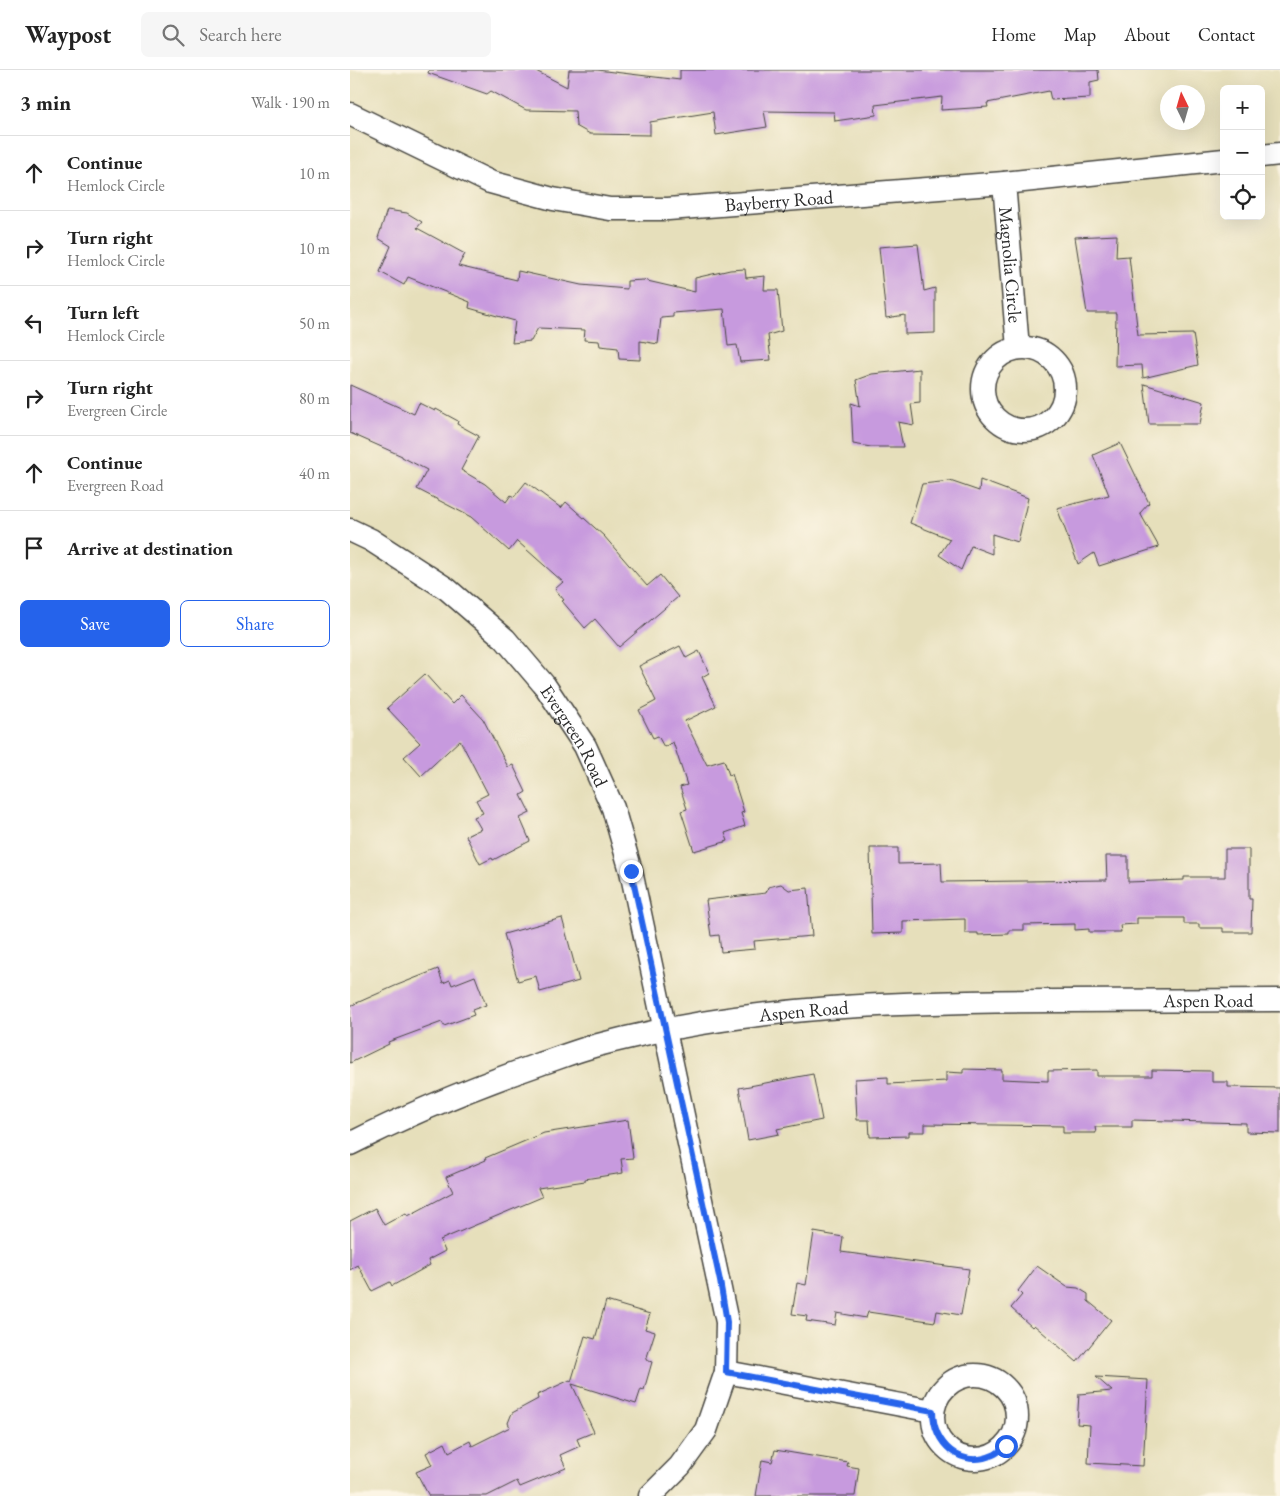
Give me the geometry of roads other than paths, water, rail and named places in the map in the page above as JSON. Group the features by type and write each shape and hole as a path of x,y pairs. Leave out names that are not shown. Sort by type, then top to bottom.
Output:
{"street":[{"name":"Bayberry Road","path":"350,114 490,182 553,199 610,209 668,209 1004,182 1220,160"},
{"path":"1265,156 1280,154"},
{"name":"Magnolia Circle","path":"1004,182 1018,348"},
{"name":"Evergreen Road","path":"350,530 371,540 447,589 505,639 545,686 585,746 613,808 631,871 727,1322 726,1372 706,1430 680,1466 650,1496"},
{"name":"Aspen Road","path":"350,1144 400,1119 501,1077 593,1046 665,1030 738,1018 850,1006 987,1001 1280,1000"},
{"path":"726,1372 933,1411"}]}
